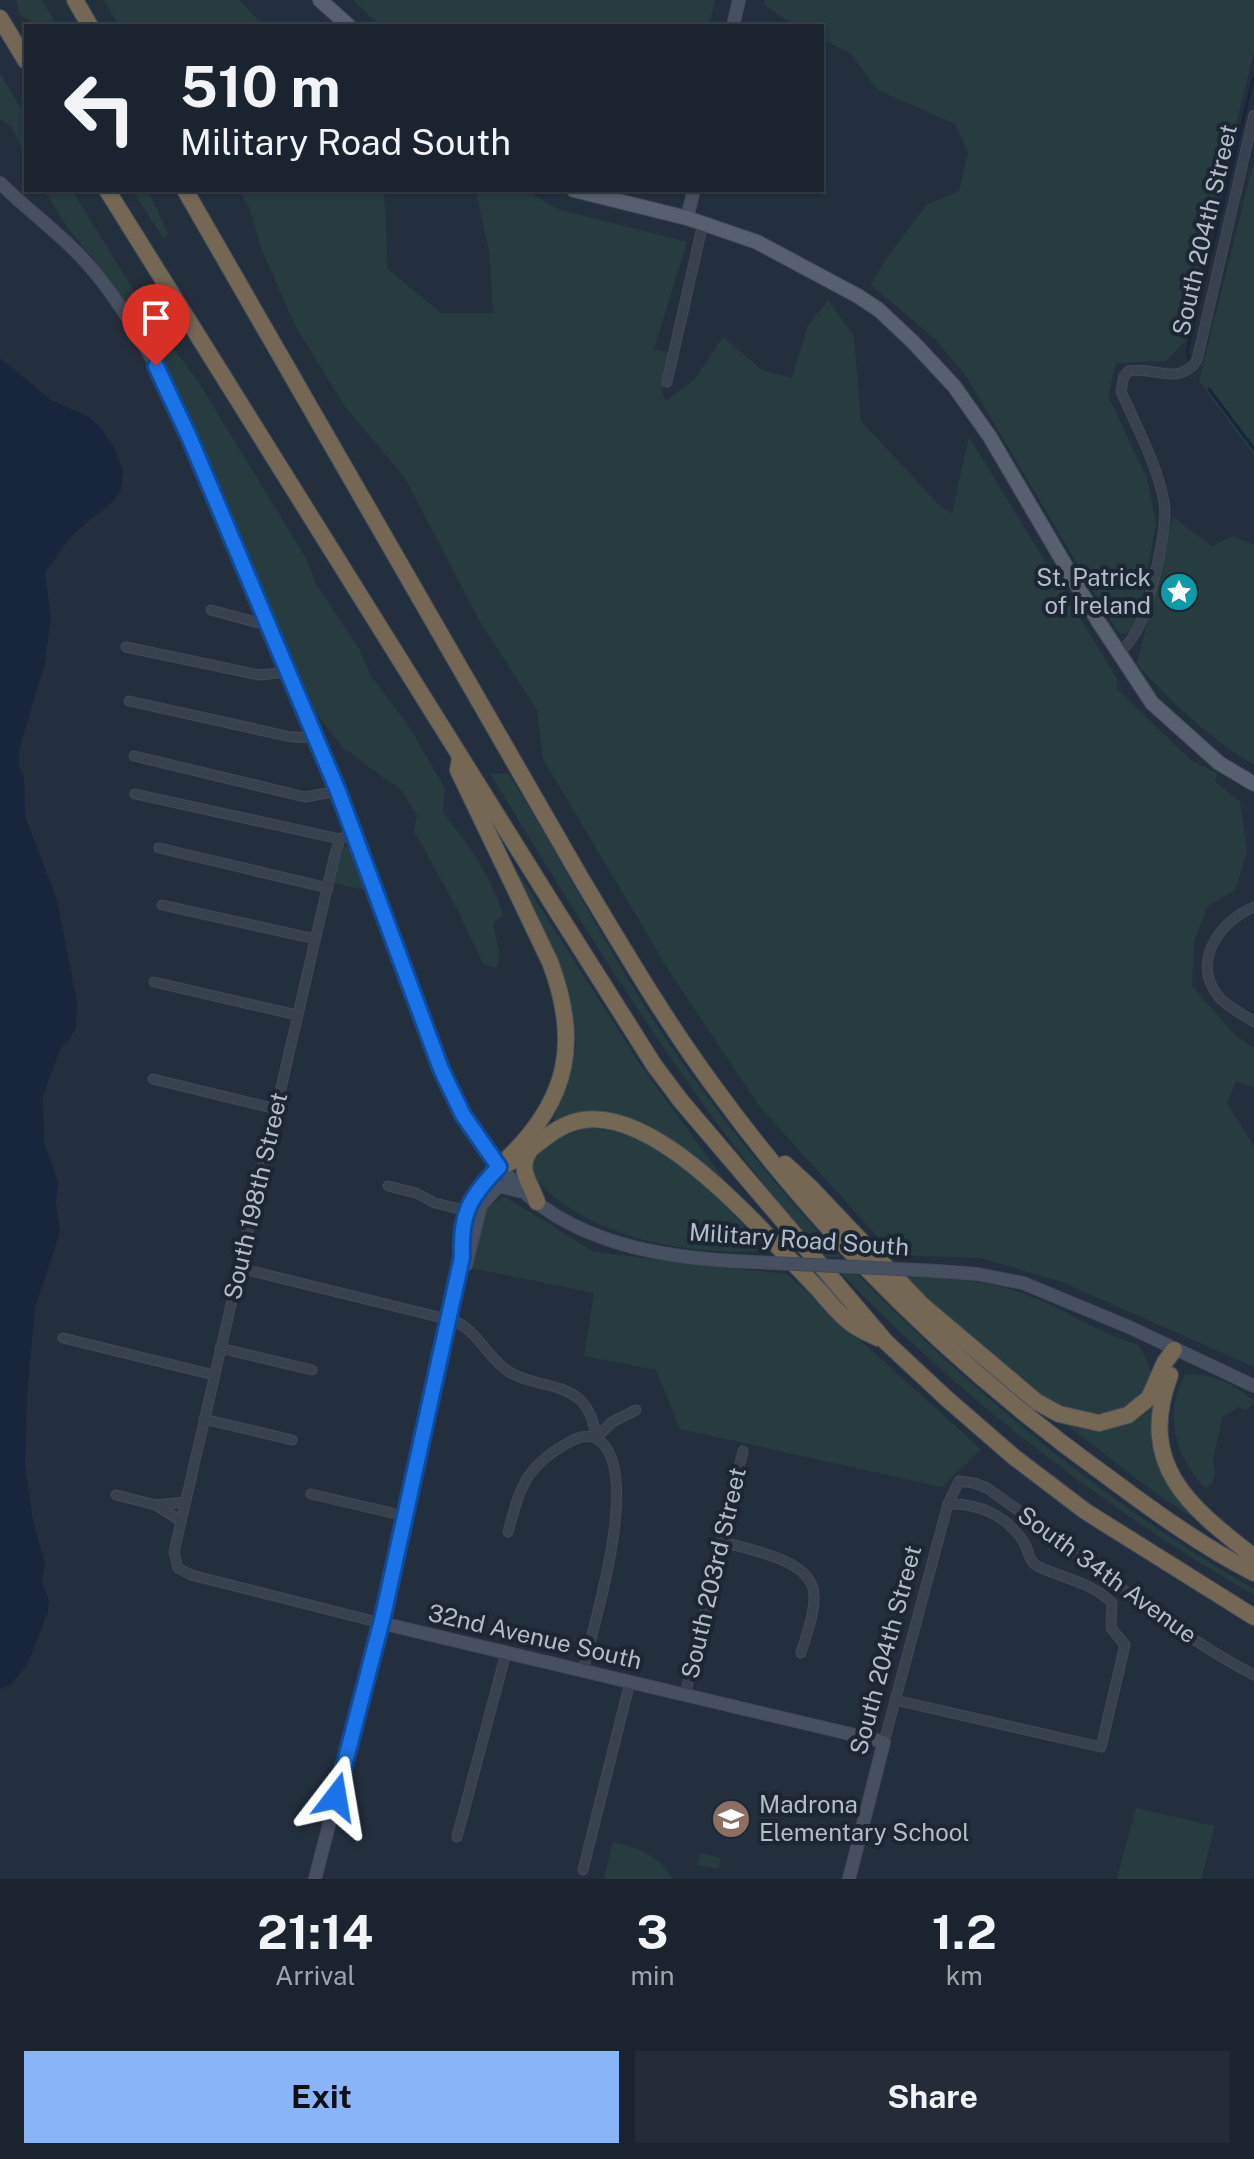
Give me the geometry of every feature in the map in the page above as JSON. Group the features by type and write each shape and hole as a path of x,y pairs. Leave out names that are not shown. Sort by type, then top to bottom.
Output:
{"highway":[{"path":"75,0 89,24"},
{"path":"0,18 24,58"},
{"path":"108,192 654,1065 681,1101 886,1342 1014,1457 1085,1511 1254,1617"},
{"path":"186,192 597,905 682,1041 747,1129 853,1255 989,1384 1071,1451 1167,1520 1254,1573"},
{"path":"461,756 458,770 550,962 562,996 566,1023 565,1062 553,1100 530,1136 499,1167"},
{"path":"499,1167 519,1160 555,1129 583,1120 612,1121 646,1134 683,1158 734,1203 851,1323 886,1342"},
{"path":"747,1129 810,1187 921,1304 1025,1393 1059,1414 1079,1421 1099,1423 1128,1415 1149,1398 1165,1362 1174,1350"},
{"path":"529,1152 523,1170 531,1197"},
{"path":"1174,1350 1174,1363 1160,1414 1161,1440 1168,1466 1180,1490 1196,1510 1254,1557"}],"main road":[{"path":"320,0 347,24"},
{"path":"733,24 739,0"},
{"name":"Military Road South","path":"0,183 100,278 166,382 338,791 441,1069 463,1115 499,1167 560,1220 607,1240 712,1261 938,1271 977,1274 1023,1283 1129,1327 1254,1386"},
{"path":"582,192 687,218 766,246 879,310 954,386 990,437 1118,653 1152,703 1219,763 1254,784"},
{"path":"687,218 694,192"},
{"path":"319,1878 405,1516 449,1318 468,1211 472,1196 499,1167"},
{"path":"457,1277 464,1271 484,1200 499,1186 531,1197"},
{"name":"32nd Avenue South","path":"381,1623 884,1742"},
{"name":"South 204th Street","path":"849,1879 884,1742"}],"street":[{"name":"South 204th Street","path":"1118,653 1128,646 1141,622 1156,565 1165,508 1121,384 1129,371 1168,376 1186,370 1197,360 1254,115"},
{"path":"667,382 703,223"},
{"path":"211,610 270,626"},
{"path":"126,647 259,675 289,672"},
{"path":"129,701 291,737 316,738"},
{"path":"134,756 305,797 338,791"},
{"path":"135,794 340,839 353,833"},
{"name":"South 198th Street","path":"178,1568 174,1552 185,1502 340,839"},
{"path":"159,848 328,888"},
{"path":"162,905 315,939"},
{"path":"1254,907 1232,918 1215,938 1208,964 1214,988 1225,1002 1254,1022"},
{"path":"154,982 297,1015"},
{"path":"153,1079 276,1109"},
{"path":"388,1186 468,1211"},
{"path":"239,1268 449,1318 470,1331 512,1374 565,1391 579,1399 593,1420 596,1438"},
{"path":"63,1338 214,1375"},
{"path":"220,1348 312,1370"},
{"path":"596,1438 612,1422 636,1410"},
{"path":"204,1419 292,1440"},
{"path":"508,1532 521,1486 535,1465 575,1439 585,1436 596,1438 607,1447 614,1464 619,1504 583,1671"},
{"name":"South 203rd Street","path":"685,1695 743,1451"},
{"name":"South 204th Street","path":"884,1742 948,1504 959,1481"},
{"name":"South 34th Avenue","path":"959,1481 987,1488 1125,1590 1229,1662 1254,1675"},
{"path":"311,1494 405,1516"},
{"path":"116,1495 156,1505 181,1521"},
{"path":"156,1505 185,1502"},
{"path":"895,1700 1101,1747 1125,1645 1111,1628 1112,1603 1098,1591 1035,1564 1024,1542 993,1512 973,1505 948,1504"},
{"path":"720,1541 783,1560 807,1576 815,1596 801,1653"},
{"name":"32nd Avenue South","path":"178,1568 200,1578 381,1623"},
{"path":"457,1837 506,1653"},
{"path":"583,1870 630,1682"}],"green space":[{"path":"16,0 42,0 56,24 35,24 20,15"},
{"path":"104,0 239,0 259,21 273,24 118,24"},
{"path":"353,0 715,0 709,24 379,24"},
{"path":"765,0 1254,0 1254,51 1187,339 1166,361 1116,363 1108,396 1146,476 1156,522 1139,617 1129,633 1117,631 966,376 935,339 871,285 926,205 959,191 968,152 955,124 878,90 851,54 824,40 824,24 792,24 764,5"},
{"path":"0,73 24,114 24,152 11,126 0,119"},
{"path":"1254,160 1254,455 1199,381"},
{"path":"45,192 73,192 153,322 198,381 307,560 316,584 359,649 371,676 406,722 445,788 443,813 478,861 503,915 493,923 500,956 496,968 483,964 459,912 414,831 417,815 401,790 342,747 312,708 199,436 156,349 92,257 69,230"},
{"path":"133,192 149,192 168,234 163,238"},
{"path":"239,192 384,192 388,269 441,313 493,313 489,251 476,192 528,192 558,209 687,242 654,349 671,353 662,392 666,401 694,380 723,337 762,370 792,378 808,325 828,300 854,336 861,421 942,508 952,513 969,437 1118,680 1116,688 1192,761 1217,773 1215,781 1240,802 1247,852 1235,890 1207,907 1194,942 1192,986 1235,1035 1254,1048 1254,1088 1236,1081 1227,1103 1254,1146 1254,1367 1062,1282 980,1258 894,1255 760,1107 671,974 543,759 537,710 479,620 405,478 346,408 296,327 261,248 249,207"},
{"path":"1173,517 1212,546 1233,536 1254,545 1254,765 1192,719 1137,664"},
{"path":"508,773 674,1051 742,1142 841,1257 826,1257 778,1201 732,1143 647,1023 490,774"},
{"path":"496,838 642,1067 747,1211 634,1121 601,1112 557,1121 553,1119 567,1087 576,1046 570,997"},
{"path":"345,845 352,848 366,890 333,883"},
{"path":"586,1128 613,1131 657,1150 718,1199 764,1251 701,1250 669,1245 636,1238 577,1212 551,1194 530,1172 532,1160 557,1139"},
{"path":"504,1196 594,1252 787,1274 981,1449 942,1487 680,1429 656,1370 584,1356 594,1293 471,1268 485,1209"},
{"path":"841,1273 856,1273 995,1404 1094,1484 1199,1556 1254,1589 1254,1595 1142,1525 1036,1448 935,1364"},
{"path":"905,1277 982,1283 1041,1301 1110,1335 1139,1345 1149,1366 1148,1384 1129,1405 1109,1412 1088,1413 1057,1403 1002,1363"},
{"path":"1186,1374 1222,1381 1253,1400 1253,1405 1245,1410 1239,1407 1222,1417 1213,1461 1215,1472 1212,1484 1205,1488 1186,1463 1176,1434 1175,1403"},
{"path":"1159,1397 1177,1495 1194,1518 1158,1495 1059,1419 1133,1421 1147,1412"},
{"path":"1136,1808 1215,1826 1201,1879 1117,1879"},
{"path":"613,1842 648,1854 673,1879 604,1879"},
{"path":"701,1853 721,1858 718,1869 698,1865"}],"water":[{"path":"0,358 51,400 87,416 99,426 115,448 123,472 121,491 71,536 45,573 51,617 45,663 19,750 19,767 24,778 25,816 57,900 77,1002 76,1027 61,1047 43,1096 44,1142 58,1182 56,1203 60,1232 35,1308 27,1395 25,1466 33,1521 45,1563 42,1582 49,1601 48,1612 27,1665 11,1684 0,1689"}],"waterway":[{"path":"1189,360 1187,351 1254,75"},
{"path":"1209,389 1254,449"}],"place":[{"name":"St. Patrick of Ireland","path":"1179,592"},
{"name":"Madrona Elementary School","path":"731,1819"}],"route":[{"path":"156,366 166,382 338,791 441,1069 463,1115 499,1167 472,1196 468,1211 461,1239 462,1257 383,1616 336,1797"}]}
